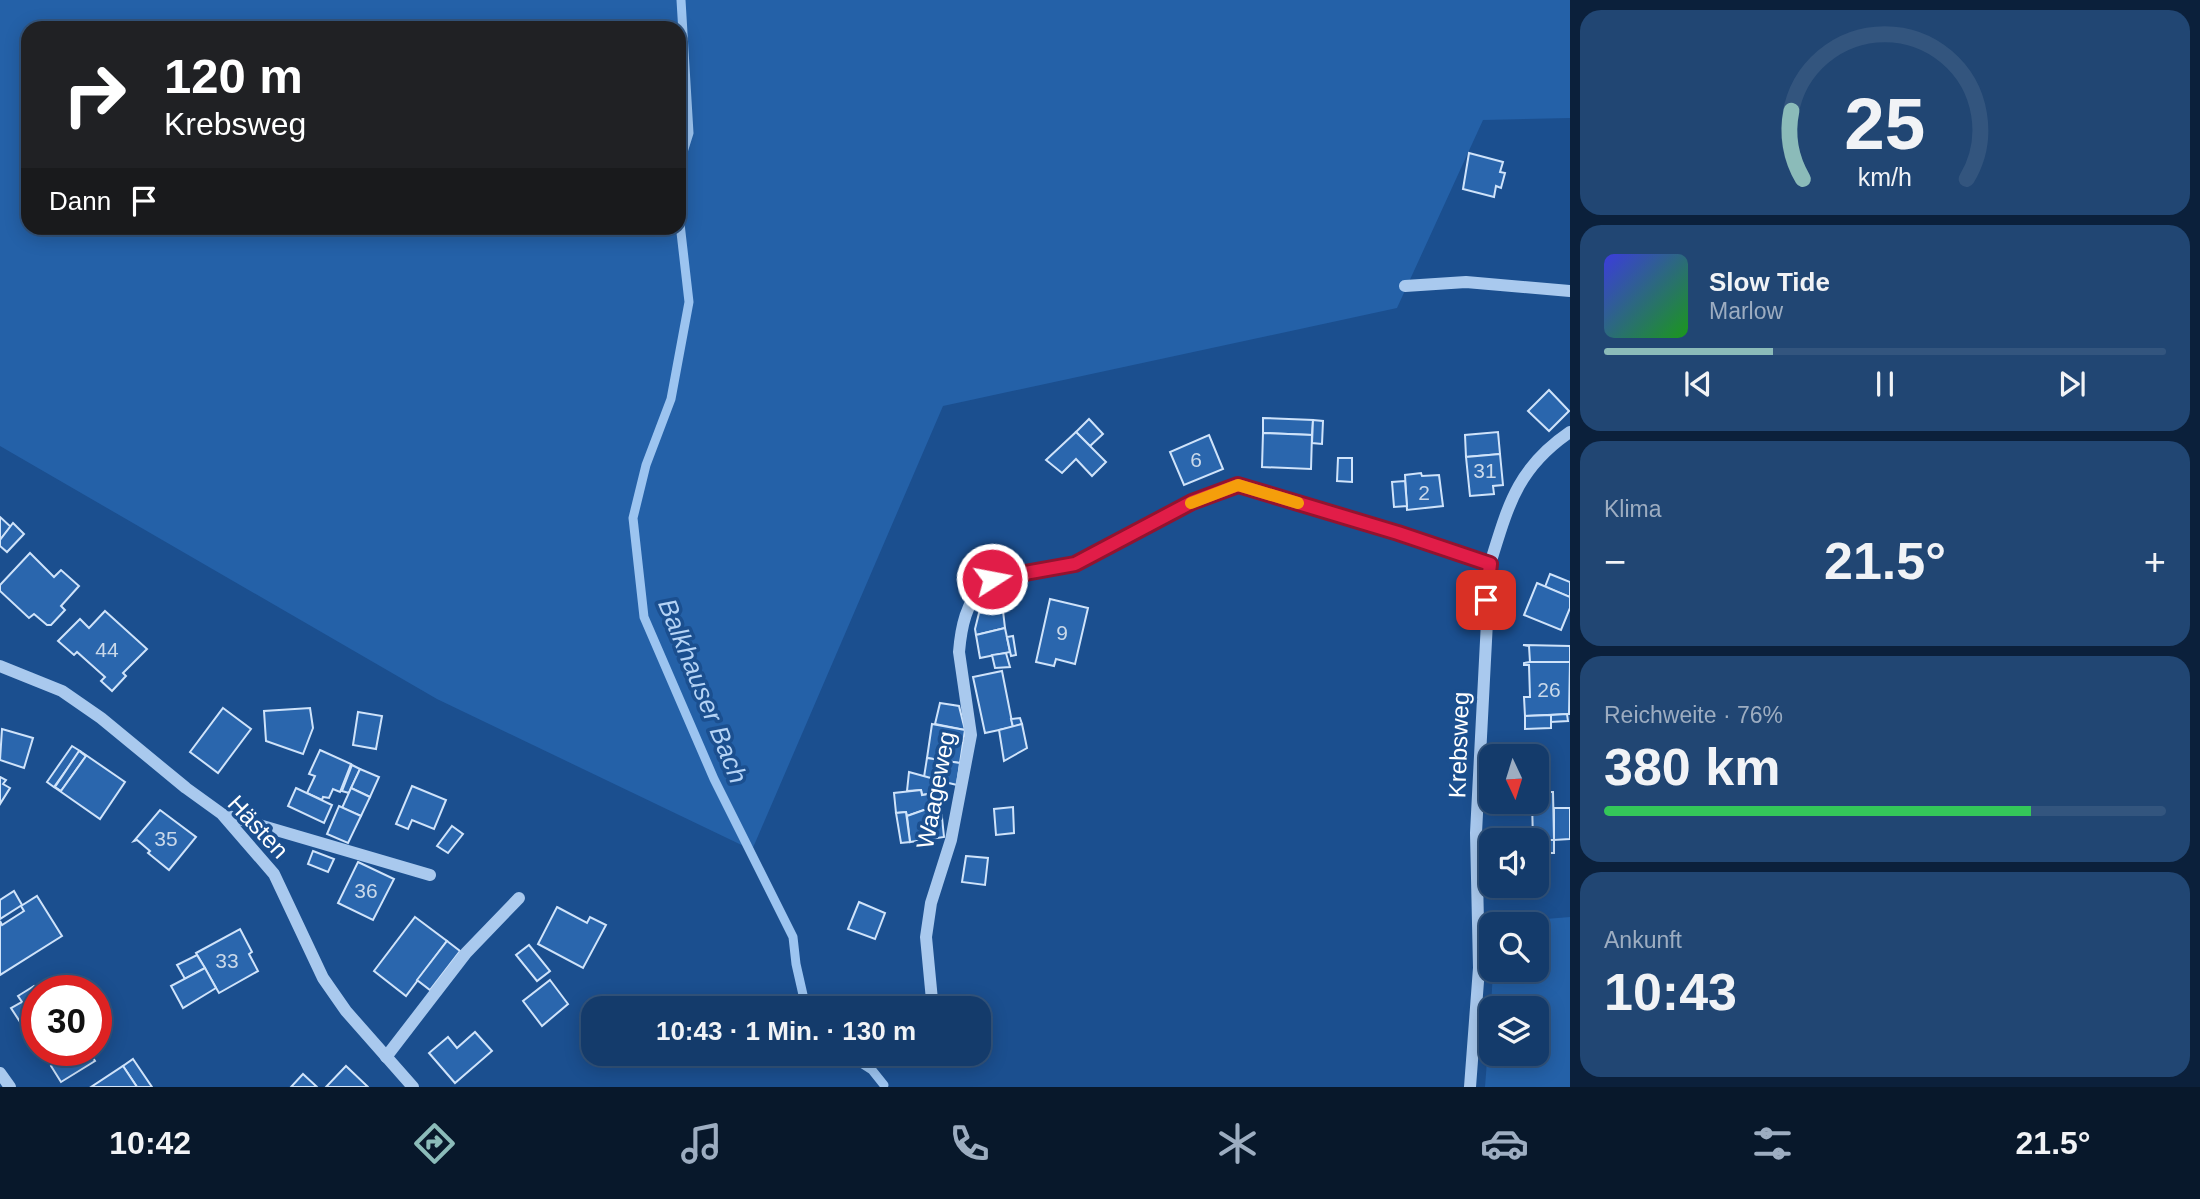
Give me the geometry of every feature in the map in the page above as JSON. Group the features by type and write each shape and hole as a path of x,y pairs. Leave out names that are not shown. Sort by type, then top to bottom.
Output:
{"street":[{"path":"1405,286 1466,282 1570,291"},
{"name":"Krebsweg","path":"1471,1087 1479,968 1476,834 1490,564 1501,527 1523,476 1540,455 1570,432"},
{"name":"Waageweg","path":"932,996 926,937 931,903 951,840 971,735 959,652 962,629 973,600 992,579 1075,564 1192,502 1238,485 1490,564"},
{"name":"Hästen","path":"0,666 62,691 101,718 222,814 274,874 323,978 346,1011 413,1087"},
{"path":"222,814 430,875"},
{"path":"386,1057 466,953 519,898"},
{"path":"0,1073 10,1087"}],"shaded area":[{"path":"0,0 1570,0 1570,118 1483,120 1397,308 943,406 752,850 437,699 0,446"},
{"path":"1570,917 1570,1087 1485,1087 1487,1066 1549,1066 1549,996 1492,996 1492,982 1549,982 1549,919"}],"building":[{"path":"1469,153 1503,162 1500,172 1505,173 1501,188 1496,186 1494,197 1463,189"},
{"path":"1549,390 1569,411 1549,431 1528,411"},
{"path":"1263,418 1313,420 1312,435 1263,433"},
{"path":"1089,419 1103,434 1090,446 1076,432"},
{"path":"1313,420 1323,421 1322,444 1312,443"},
{"path":"1076,432 1106,462 1092,476 1076,459 1062,473 1046,460"},
{"path":"1498,432 1500,454 1466,457 1465,435"},
{"path":"1263,433 1312,435 1311,469 1262,467"},
{"path":"1209,435 1223,469 1184,485 1170,452"},
{"path":"1500,454 1503,485 1493,486 1494,494 1470,496 1466,457"},
{"path":"1338,458 1352,458 1352,482 1337,481"},
{"path":"1421,473 1422,476 1439,475 1443,506 1407,510 1405,475"},
{"path":"1405,481 1407,506 1394,507 1392,482"},
{"path":"0,517 11,527 0,540"},
{"path":"13,523 24,534 7,552 0,546 0,540"},
{"path":"30,553 54,577 61,570 79,586 61,606 65,610 51,625 47,625 34,614 29,618 0,591 0,585"},
{"path":"1550,574 1570,582 1570,597 1545,587"},
{"path":"1537,583 1570,597 1570,608 1561,630 1524,615"},
{"path":"1050,599 1088,608 1075,664 1056,659 1054,666 1036,662"},
{"path":"105,611 147,649 123,673 126,676 112,691 101,681 105,677 77,652 74,655 58,641 80,619 89,628"},
{"path":"1003,611 1005,628 976,635 979,613"},
{"path":"1005,628 1010,652 980,658 976,635"},
{"path":"1013,636 1016,655 1011,656 1007,637"},
{"path":"1523,645 1570,646 1570,662 1530,662 1529,646"},
{"path":"1006,653 1010,667 995,668 992,655"},
{"path":"1570,662 1569,714 1525,716 1524,697 1530,697 1529,665 1524,663"},
{"path":"1002,671 1013,727 985,733 973,677"},
{"path":"940,703 959,706 965,730 935,724"},
{"path":"223,708 251,729 218,773 190,752"},
{"path":"310,708 313,728 303,754 266,741 264,711"},
{"path":"358,712 382,716 376,749 353,745"},
{"path":"1567,714 1568,721 1551,722 1551,715"},
{"path":"1551,715 1551,728 1525,729 1525,716"},
{"path":"1020,718 1022,724 1013,727 1011,719"},
{"path":"932,724 965,730 960,763 927,758"},
{"path":"1022,724 1027,748 1004,761 999,730"},
{"path":"2,729 33,738 24,768 0,760"},
{"path":"72,746 80,751 54,787 47,782"},
{"path":"320,750 351,764 340,792 333,789 329,798 323,797 322,800 307,793 315,776 309,774"},
{"path":"79,751 86,756 61,791 55,787"},
{"path":"80,751 125,782 100,819 54,787 61,791 86,756"},
{"path":"927,758 960,763 957,785 924,777"},
{"path":"352,765 360,769 349,793 342,791"},
{"path":"360,769 379,777 370,797 351,788"},
{"path":"909,772 938,780 935,793 922,795 921,790 907,791"},
{"path":"0,777 6,780 3,784 10,788 0,804"},
{"path":"412,786 446,800 434,829 412,820 408,829 396,824"},
{"path":"296,788 332,805 324,823 288,806"},
{"path":"351,788 370,797 361,816 342,808"},
{"path":"921,790 922,795 935,793 937,809 907,816 906,812 896,813 894,793"},
{"path":"1549,792 1553,792 1554,840 1549,840 1549,828 1533,828 1532,814 1549,814"},
{"path":"339,806 361,816 348,843 327,834"},
{"path":"1013,807 1014,833 996,835 994,809"},
{"path":"941,808 944,837 910,842 907,816"},
{"path":"1554,808 1570,808 1570,839 1554,840"},
{"path":"160,810 196,837 169,870 137,840 134,841"},
{"path":"906,812 910,842 901,843 896,813"},
{"path":"452,826 463,834 448,853 437,846"},
{"path":"1549,840 1554,840 1554,853 1549,853"},
{"path":"313,851 334,859 328,872 308,864"},
{"path":"966,856 988,858 985,885 962,882"},
{"path":"358,862 394,879 373,920 338,903"},
{"path":"14,891 22,905 0,919 0,900"},
{"path":"37,896 62,936 0,975 0,921 2,925 24,911 21,906"},
{"path":"859,902 885,913 875,939 848,929"},
{"path":"557,907 587,923 590,917 606,925 583,968 538,944"},
{"path":"415,917 447,941 406,996 374,971"},
{"path":"240,929 258,971 219,993 196,953"},
{"path":"447,941 460,951 430,990 417,980"},
{"path":"529,945 550,971 537,981 516,955"},
{"path":"197,955 205,968 185,979 177,965"},
{"path":"205,968 216,988 183,1008 171,986"},
{"path":"550,980 568,1004 542,1026 523,1001"},
{"path":"21,1003 21,1023 11,1008"},
{"path":"475,1032 492,1051 455,1083 429,1053 448,1037 457,1048"},
{"path":"133,1059 152,1087 137,1087 123,1066"},
{"path":"51,1066 87,1066 61,1082"},
{"path":"123,1066 137,1087 91,1087"},
{"path":"346,1066 368,1087 326,1087"},
{"path":"303,1074 317,1087 291,1087"}],"waterway":[{"name":"Balkhauser Bach","path":"681,0 682,21"},
{"name":"Balkhauser Bach","path":"686,83 689,133 686,143"},
{"name":"Balkhauser Bach","path":"681,235 689,302 671,399 646,465 633,518 644,617 714,779 793,937 803,996"},
{"name":"Balkhauser Bach","path":"866,1066 884,1085"}],"slow traffic":[{"path":"1191,503 1238,485 1298,503"}],"route":[{"path":"992,579 1075,564 1192,502 1238,485 1490,564 1486,600"}]}
